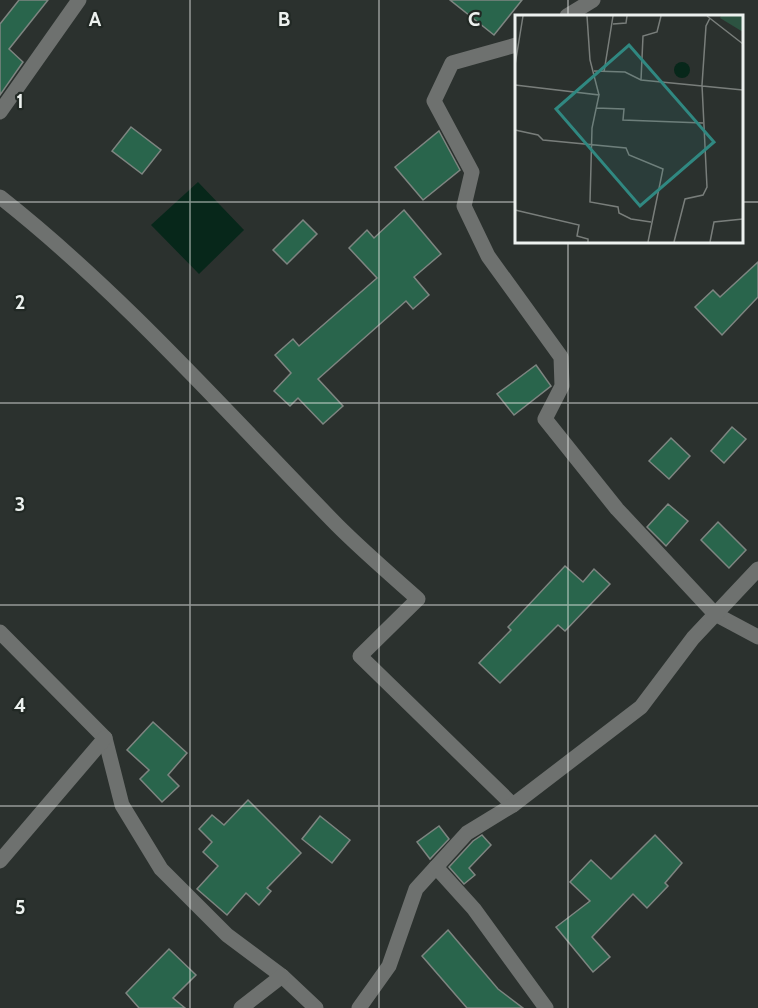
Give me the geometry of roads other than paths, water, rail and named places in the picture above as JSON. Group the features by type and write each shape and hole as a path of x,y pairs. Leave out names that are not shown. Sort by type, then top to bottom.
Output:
{"street":[{"path":"0,112 79,0"},
{"path":"569,15 593,0"},
{"path":"515,45 452,63 434,101 472,172 464,206 488,256 561,357 562,386 545,419 617,509 715,614 758,637"},
{"path":"0,197 34,224 167,347 339,527 418,599 360,656 513,805"},
{"path":"359,1008 389,966 416,889 467,833 513,805 641,707 715,614 758,569"},
{"path":"0,632 105,738 122,805 161,870 227,935 282,976 316,1008"},
{"path":"0,861 105,738"},
{"path":"436,867 474,909 546,1008"},
{"path":"241,1008 282,976"}]}
